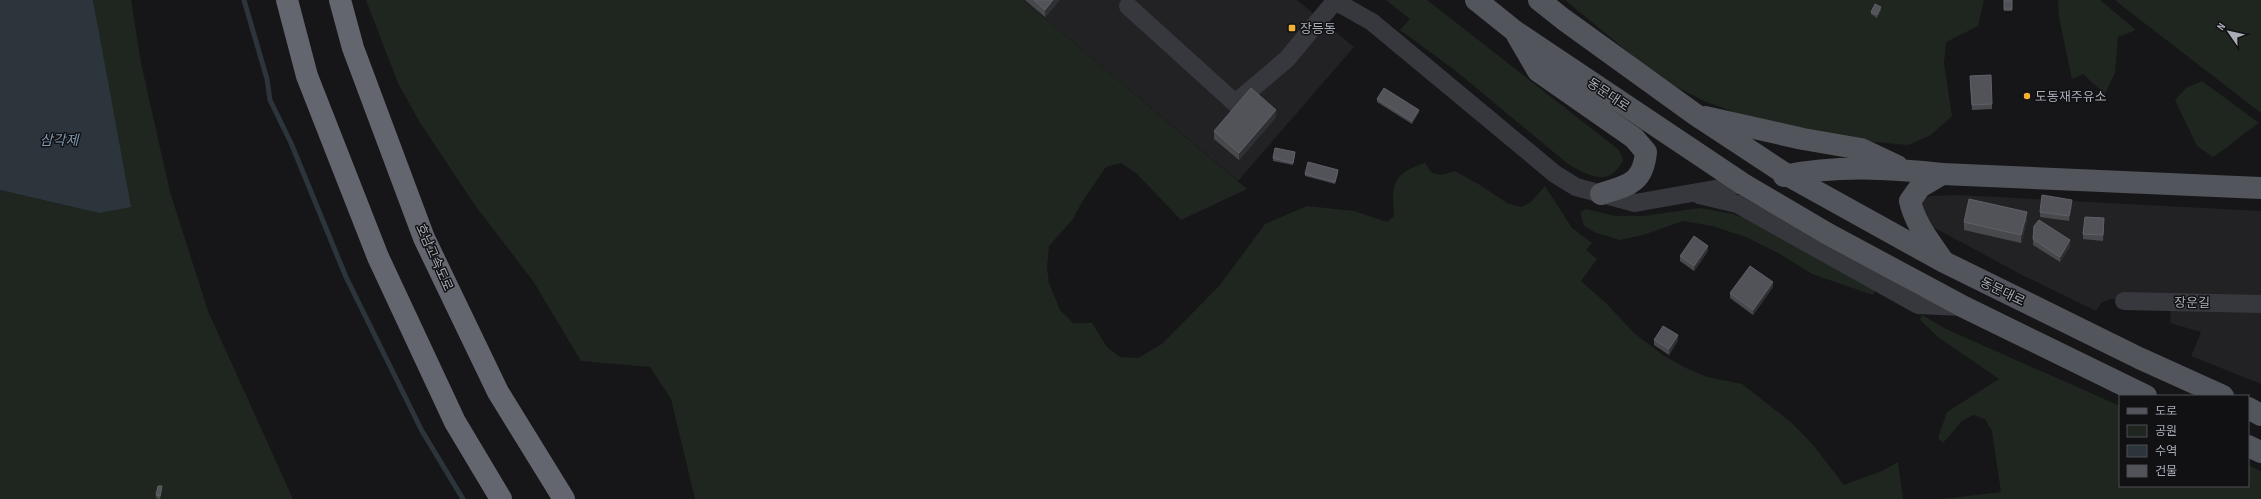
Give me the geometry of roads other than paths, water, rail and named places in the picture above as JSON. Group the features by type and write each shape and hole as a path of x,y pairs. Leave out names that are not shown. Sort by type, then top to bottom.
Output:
{"highway":[{"path":"287,0 307,76 378,257 455,422 501,499"},
{"name":"호남고속도로","path":"340,0 353,48 424,238 498,392 564,499"}],"main road":[{"name":"동문대로","path":"1476,0 1516,32 1743,184 1828,234 1964,307 2144,395"},
{"name":"동문대로","path":"1539,0 1696,115 1787,175 1944,262 2139,358 2221,395"},
{"path":"1516,32 1538,71 1634,138 1646,152 1645,167 1634,184 1601,194"},
{"path":"1696,115 1803,139 1861,149 1905,170"},
{"path":"1743,184 1787,175 1840,168 2261,188"},
{"path":"1942,174 1920,187 1910,201 1913,214 1921,231 1944,262"},
{"path":"2249,409 2261,415"},
{"path":"2249,446 2261,452"}],"street":[{"path":"1128,6 1235,103 1287,59 1334,1 1372,22 1555,174 1576,187 1635,202 1743,184"},
{"path":"1691,193 1737,204 1918,305 1964,307"},
{"name":"장운길","path":"2124,301 2261,304"}],"water":[{"name":"삼각제","path":"0,0 93,0 131,207 99,213 0,190"}],"waterway":[{"path":"244,0 267,79 270,100 291,143 346,277 422,431 463,499"}],"place":[{"name":"장등동","path":"1292,28"},
{"name":"도동재주유소","path":"2027,96"}]}
